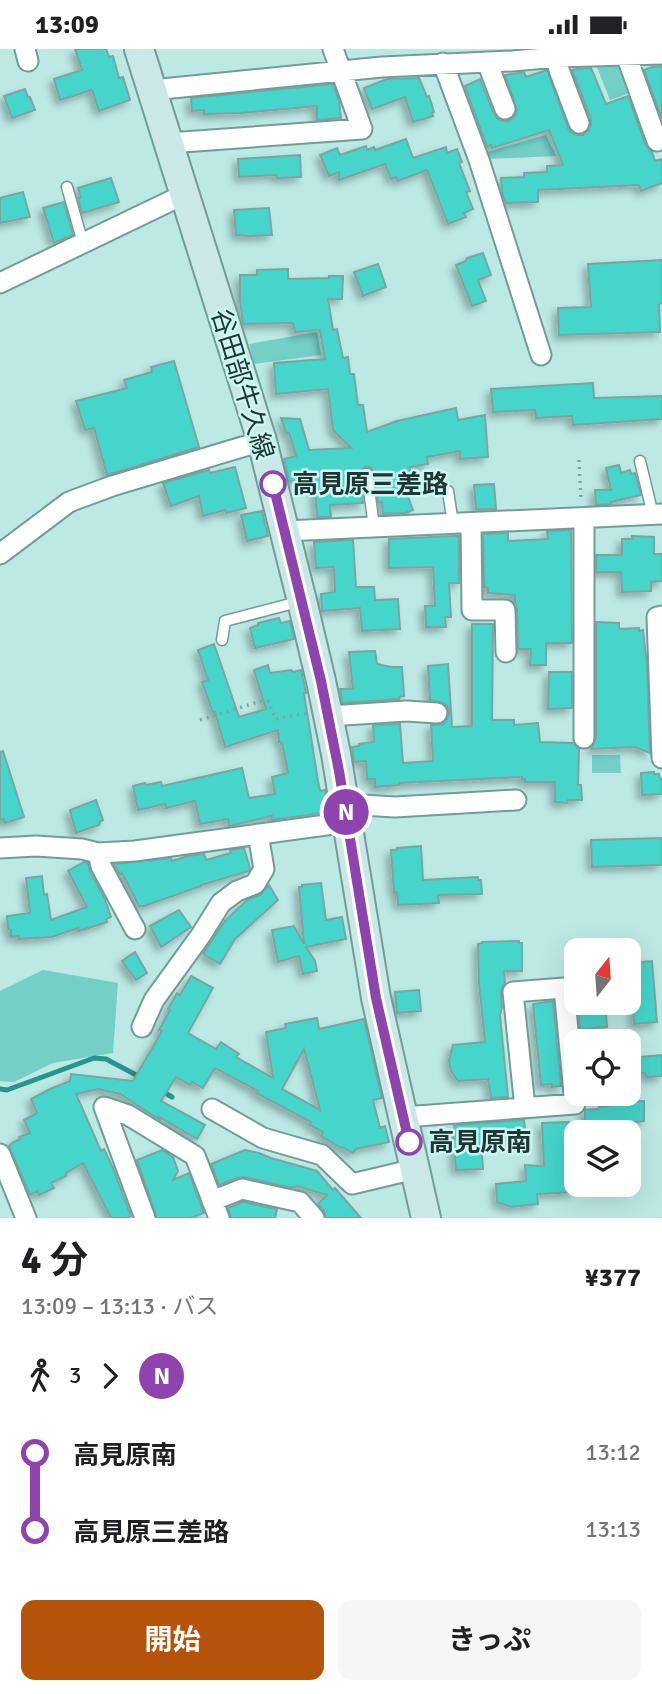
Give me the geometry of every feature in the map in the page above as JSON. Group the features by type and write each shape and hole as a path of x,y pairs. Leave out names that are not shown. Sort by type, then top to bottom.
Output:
{"main road":[{"name":"谷田部牛久線","path":"139,49 262,441 285,531 328,712 376,998 426,1218"}],"street":[{"path":"169,143 362,129 333,49"},
{"path":"625,52 657,141"},
{"path":"556,53 559,70 579,123"},
{"path":"152,90 341,71 379,58 443,64 487,62 521,54 662,54"},
{"path":"487,62 505,109"},
{"path":"443,64 479,160 541,355"},
{"path":"0,283 185,194"},
{"path":"0,554 69,502 112,486 262,441"},
{"path":"285,531 657,515"},
{"path":"583,518 584,738"},
{"path":"462,523 472,610 505,610 506,652"},
{"path":"662,617 657,617 662,758"},
{"path":"328,712 438,713"},
{"path":"0,848 36,846 82,849 98,853 135,851 258,834 346,813 395,807 516,800"},
{"path":"142,1027 154,1000 221,903 237,891 255,884 264,869 258,834"},
{"path":"98,853 101,866 135,929"},
{"path":"404,1117 525,1108 575,1104 564,988 513,992 525,1108"},
{"path":"145,1218 104,1107 128,1115 195,1156 216,1209 242,1189 294,1209 300,1202 314,1218"},
{"path":"212,1109 263,1138 322,1156 352,1184 415,1169"},
{"path":"0,1154 26,1218"}],"lane":[{"path":"67,187 83,243"},
{"path":"640,461 657,515"},
{"path":"367,474 374,527"},
{"path":"449,491 462,523"},
{"path":"222,640 225,621 302,601"}],"path":[{"path":"579,460 583,518"},
{"path":"200,720 261,701 268,702 276,719 328,712"}],"shaded area":[{"path":"596,65 621,65 630,93 610,100"},
{"path":"546,135 556,156 489,159 487,152"},
{"path":"317,332 321,355 254,364 249,344"},
{"path":"592,755 620,755 621,773 592,773"},
{"path":"43,970 118,983 113,1053 53,1063 14,1082 0,1081 0,991"}],"building":[{"path":"75,49 106,49 109,57 113,56 119,78 123,77 130,100 99,111 92,90 60,100 54,79 82,70"},
{"path":"662,66 662,119 644,70"},
{"path":"591,68 606,104 628,96 646,146 655,161 662,159 662,183 641,191 639,185 538,190 538,202 506,203 501,178 524,177 524,173 547,172 547,166 563,165 549,130 492,148 491,145 487,147 465,86 480,79 494,114 502,121 509,121 517,110 505,75 524,72 526,77 547,70 568,128 572,133 583,135 589,130 591,119 572,70"},
{"path":"419,78 427,97 429,96 433,116 413,122 405,97 372,109 364,88 387,79"},
{"path":"333,84 341,118 317,120 317,106 241,113 204,114 204,110 192,111 191,98"},
{"path":"25,89 35,110 12,118 4,96"},
{"path":"406,139 413,158 446,147 447,153 457,149 462,162 459,163 470,191 466,192 473,209 464,213 466,217 448,224 427,170 398,181 396,177 391,179 385,164 339,180 339,172 329,176 320,155 337,148 340,155 366,146 367,150 374,147 375,150"},
{"path":"300,155 301,177 239,177 238,159"},
{"path":"111,178 119,202 82,213 78,188"},
{"path":"23,192 30,217 0,223 0,198"},
{"path":"64,202 73,235 54,243 43,208"},
{"path":"269,208 272,235 236,235 234,210"},
{"path":"483,253 491,275 478,280 486,301 472,306 456,265"},
{"path":"662,260 660,332 559,335 558,308 591,307 588,264"},
{"path":"378,264 386,287 363,296 354,272"},
{"path":"288,269 288,279 343,276 342,299 328,299 333,330 337,329 343,358 348,357 350,374 354,374 358,405 363,405 367,432 397,421 456,408 458,420 485,415 488,457 460,459 460,451 427,457 428,464 410,467 411,473 400,476 413,510 406,513 383,514 382,502 378,502 374,472 370,467 365,467 360,471 363,503 330,505 331,517 317,517 314,477 289,482 284,459 296,456 281,418 300,419 309,450 351,448 333,430 328,389 276,394 274,363 325,359 320,330 295,332 293,323 243,324 240,301 240,275 257,275 257,270"},
{"path":"174,361 199,447 107,475 94,428 85,430 76,401 127,388 124,380 152,372 151,367"},
{"path":"593,383 594,398 662,396 662,419 573,425 572,416 536,418 535,410 493,412 491,389"},
{"path":"619,465 621,473 630,470 631,474 635,473 641,495 611,504 596,505 595,490 611,490 606,468"},
{"path":"235,467 246,508 203,516 199,496 171,506 163,483 209,470 210,473"},
{"path":"494,484 496,509 476,509 474,485"},
{"path":"262,511 268,536 247,541 241,515"},
{"path":"571,530 572,643 546,643 546,665 530,665 531,649 518,649 515,595 488,593 488,588 484,587 483,534 508,533 508,541 548,539 547,531"},
{"path":"459,536 459,583 449,583 451,617 445,617 446,627 426,627 425,606 435,606 433,567 389,568 389,539"},
{"path":"632,536 654,537 654,554 662,554 662,581 651,582 651,591 622,592 621,572 596,572 596,555 622,555 622,539 632,539"},
{"path":"353,540 356,587 374,587 375,600 398,599 400,629 362,631 360,608 322,611 321,594 335,592 334,567 316,568 314,542"},
{"path":"279,618 281,623 290,621 294,639 255,648 250,628 258,623"},
{"path":"596,622 619,623 619,629 643,630 650,753 635,747 591,749 596,738"},
{"path":"472,624 493,624 492,720 514,720 514,725 538,723 540,742 573,743 579,749 578,785 581,785 582,800 555,802 555,782 525,782 522,777 399,783 375,787 375,779 367,779 366,761 354,762 352,747 374,742 373,725 400,724 403,763 433,761 431,725 443,724 449,713 448,707 443,703 430,700 428,666 448,664 452,727 472,726"},
{"path":"214,644 239,717 266,709 254,670 268,665 270,673 301,670 318,781 320,791 325,790 329,812 272,820 272,816 229,826 228,819 200,824 195,801 166,808 165,804 138,810 133,786 145,783 161,782 162,786 242,768 249,798 275,794 272,777 288,773 278,730 225,747 215,712 213,713 202,682 208,680 198,650"},
{"path":"375,651 377,664 402,667 404,696 399,699 342,703 340,689 353,689 349,652"},
{"path":"549,672 572,672 572,708 548,709"},
{"path":"3,751 24,817 5,823 3,819 0,820 0,752"},
{"path":"654,772 662,779 662,794 642,795 641,773"},
{"path":"96,800 103,820 99,825 76,833 70,810"},
{"path":"662,838 662,865 592,867 591,840"},
{"path":"421,846 423,880 478,877 478,880 481,880 482,894 438,895 439,903 398,905 397,892 394,892 391,850"},
{"path":"244,848 249,871 144,906 139,906 122,873 120,875 114,864 171,858 172,861 204,854 206,860 231,853 230,850"},
{"path":"84,862 88,863 104,897 111,917 106,919 107,922 52,937 11,937 7,916 30,913 26,878 42,876 51,920 87,907 68,871"},
{"path":"321,883 326,920 342,917 346,939 306,947 315,961 317,971 303,974 299,956 278,962 272,930 294,926 304,944 299,887"},
{"path":"269,885 278,900 235,939 220,964 203,954 225,921 247,900 260,895"},
{"path":"179,910 191,927 161,947 150,926"},
{"path":"522,943 522,971 504,971 505,983 501,993 500,1015 508,1097 491,1098 488,1079 458,1081 451,1071 449,1060 453,1045 485,1042 478,944"},
{"path":"135,952 147,973 136,980 122,961"},
{"path":"652,961 657,1022 634,1024 633,1015 641,1015 641,962"},
{"path":"191,976 213,988 188,1033 216,1049 221,1042 239,1054 236,1057 273,1078 266,1032 286,1028 285,1024 317,1018 319,1029 364,1019 382,1098 373,1100 380,1128 385,1126 389,1142 356,1149 353,1153 341,1148 321,1136 323,1132 310,1125 311,1122 215,1068 203,1088 192,1082 190,1085 176,1077 161,1101 205,1125 197,1139 159,1117 160,1120 120,1094 98,1089 76,1094 101,1151 104,1149 113,1168 131,1216 111,1218 83,1163 51,1183 54,1188 39,1195 37,1191 30,1195 9,1146 20,1139 19,1137 30,1133 24,1120 37,1113 31,1099 70,1081 71,1074 133,1081 162,1031 159,1030 170,1010 168,1009 177,993 180,995","holes":["304,1049 320,1110 282,1089"]},
{"path":"419,990 421,1011 397,1013 395,992"},
{"path":"553,1001 561,1086 552,1087 552,1084 541,1085 533,1004"},
{"path":"579,1015 606,1015 607,1027 580,1029"},
{"path":"662,1055 662,1076 647,1077 645,1073 641,1073 641,1057"},
{"path":"641,1101 644,1101 644,1121 585,1120 585,1110 609,1106 641,1106"},
{"path":"524,1120 526,1137 481,1141 483,1169 456,1170 454,1125"},
{"path":"564,1122 564,1193 537,1194 538,1204 511,1207 497,1202 496,1184 526,1181 525,1165 544,1166 542,1123"},
{"path":"162,1150 173,1157 178,1171 173,1180 189,1173 204,1213 190,1218 157,1218 137,1160"},
{"path":"245,1150 317,1171 361,1218 326,1218 318,1204 327,1195 297,1186 292,1188 244,1177 219,1185 211,1164"},
{"path":"243,1202 277,1209 275,1218 231,1218 228,1208"}],"waterway":[{"path":"0,1089 7,1090 94,1058 106,1059 140,1077"},
{"path":"160,1090 172,1097"}],"bus line":[{"name":"N","path":"273,484 321,681 339,771 376,998 409,1142"}],"place":[{"name":"高見原三差路","path":"273,484"},
{"name":"高見原南","path":"409,1142"}]}
